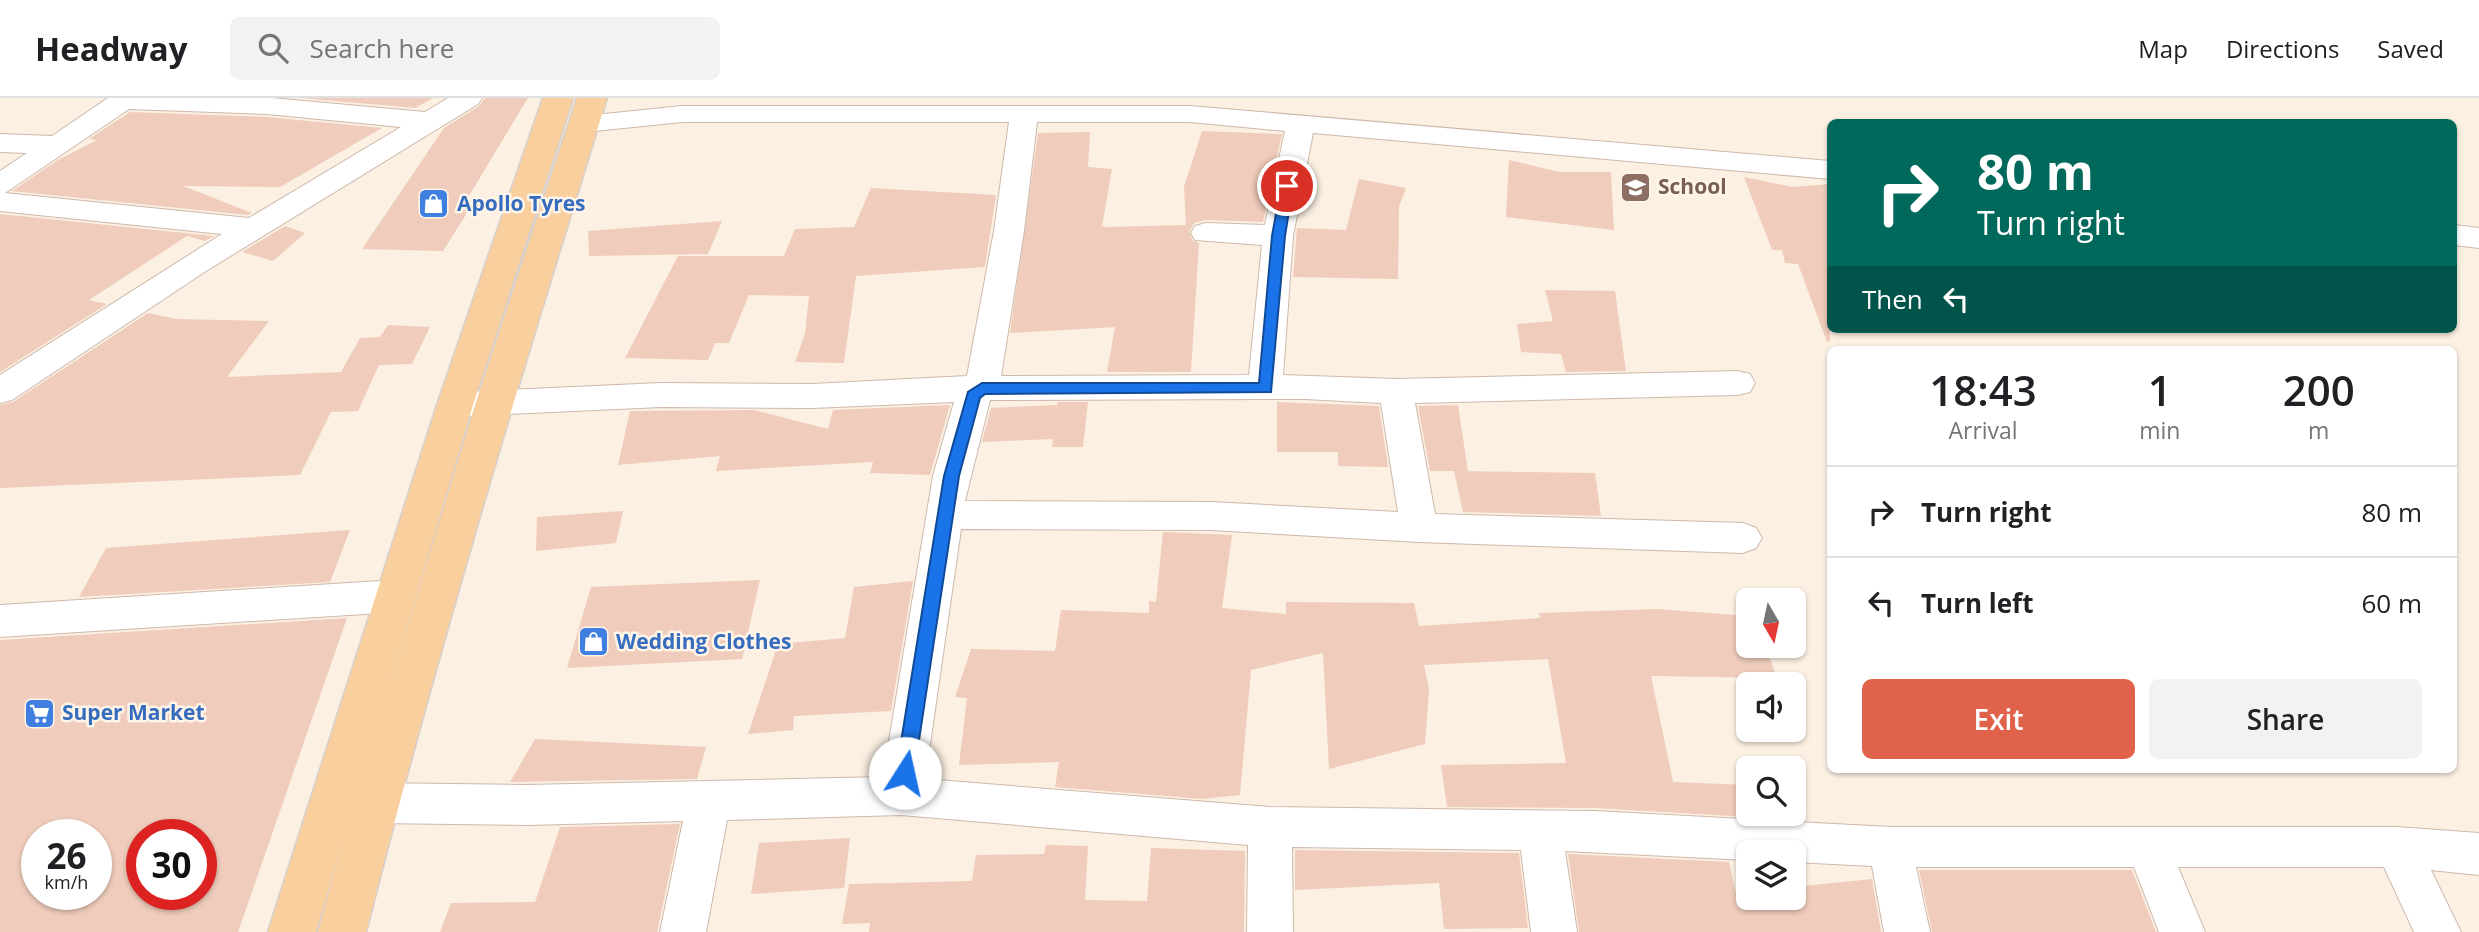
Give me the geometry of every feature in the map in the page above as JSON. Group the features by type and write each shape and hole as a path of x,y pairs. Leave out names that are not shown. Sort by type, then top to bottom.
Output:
{"main road":[{"path":"292,932 455,405 558,98"},
{"path":"342,932 376,803 494,402 589,111"}],"street":[{"path":"0,391 254,229 468,98"},
{"path":"0,186 54,145 125,99 271,102 431,121"},
{"path":"589,111 1024,116 1191,114 1827,170"},
{"path":"901,796 951,476 974,396 982,388 1009,231 1024,116"},
{"path":"1265,388 1278,236 1296,135 1306,124"},
{"path":"0,143 54,145"},
{"path":"0,202 142,214 254,229"},
{"path":"1206,233 1278,236"},
{"path":"2457,236 2479,238"},
{"path":"455,405 661,395 812,396 982,388 1396,391 1738,383"},
{"path":"1396,391 1419,528"},
{"path":"945,514 1211,516 1419,528 1744,538"},
{"path":"0,621 396,596"},
{"path":"376,803 527,805 901,796 1270,827 1541,833 1595,831 1890,847 2397,847 2479,854"},
{"path":"683,932 709,799"},
{"path":"1270,827 1270,932"},
{"path":"1541,833 1554,932"},
{"path":"1890,847 1907,932"},
{"path":"2148,847 2182,932"},
{"path":"2397,847 2438,932"}],"building":[{"path":"300,98 433,98 415,108"},
{"path":"485,98 528,98 467,199 475,200 443,251 362,249 444,128 479,106"},
{"path":"130,112 267,117 382,128 280,187 183,186 252,213 248,215 12,191 58,160 97,140 89,139"},
{"path":"1202,131 1282,134 1263,222 1205,220 1194,223 1189,232 1193,241 1199,243 1191,372 1107,372 1115,327 1010,333 1038,133 1090,132 1088,167 1112,169 1102,226 1106,227 1186,225 1184,187"},
{"path":"1509,160 1559,172 1611,172 1614,230 1506,217"},
{"path":"1744,177 1792,187 1827,184 1827,333 1830,333 1830,341 1827,342 1798,264 1785,263 1782,250 1772,250"},
{"path":"1359,179 1406,188 1399,207 1398,279 1293,277 1297,228 1346,230"},
{"path":"871,188 996,195 985,267 856,276 844,363 795,362 805,334 809,296 749,295 729,343 715,343 708,360 625,358 678,256 784,256 795,229 854,227"},
{"path":"0,214 214,236 205,241 187,236 89,300 107,304 0,372"},
{"path":"722,221 708,254 589,256 588,231"},
{"path":"285,226 305,233 273,261 242,252"},
{"path":"1545,290 1615,291 1626,371 1566,372 1561,354 1521,352 1517,324 1553,321"},
{"path":"148,313 176,319 269,321 227,377 341,372 360,338 380,337 388,325 430,327 412,364 379,365 358,411 331,412 300,475 0,488 0,405 13,402"},
{"path":"1058,402 1088,402 1083,447 1052,447 1053,439 982,442 991,408 1057,405"},
{"path":"1277,402 1379,406 1388,467 1338,466 1338,452 1277,452"},
{"path":"950,405 930,475 870,473 873,462 716,471 720,456 618,465 630,411 754,410 828,429 833,410"},
{"path":"1458,405 1468,471 1430,471 1418,406"},
{"path":"1454,471 1595,473 1601,516 1463,512"},
{"path":"623,511 616,543 536,551 537,517"},
{"path":"350,530 330,582 79,597 106,548"},
{"path":"1163,532 1232,535 1222,608 1286,614 1286,602 1414,603 1419,626 1540,618 1539,613 1657,609 1736,615 1736,658 1770,658 1775,672 1736,672 1736,677 1651,676 1673,782 1736,785 1736,816 1595,808 1447,807 1441,765 1566,763 1548,659 1424,665 1429,689 1425,744 1329,769 1323,653 1251,670 1240,795 1202,799 1055,787 1059,762 959,765 967,698 955,697 971,649 1055,651 1061,610 1149,613 1149,601 1156,602"},
{"path":"760,580 742,659 567,668 591,587"},
{"path":"913,581 891,711 794,716 793,730 748,734 778,644 845,638 854,587"},
{"path":"347,618 238,932 0,932 0,640"},
{"path":"535,739 706,747 697,779 510,782"},
{"path":"680,824 657,932 440,932 451,903 535,902 560,827"},
{"path":"850,838 844,888 751,894 759,843"},
{"path":"1046,845 1088,846 1085,900 1147,901 1151,848 1245,851 1244,932 869,932 870,923 842,924 849,884 972,881 976,855 1044,854"},
{"path":"1295,850 1519,853 1528,928 1444,929 1439,883 1295,890"},
{"path":"1568,854 1729,862 1736,894 1736,910 1806,910 1806,886 1872,879 1881,932 1579,932"},
{"path":"1919,870 2132,870 2156,932 1932,932"}],"place":[{"name":"School","path":"1635,187"},
{"name":"Apollo Tyres","path":"434,204"},
{"name":"Wedding Clothes","path":"593,642"},
{"name":"Super Market","path":"39,713"}],"route":[{"path":"905,773 951,476 974,396 982,388 1265,388 1278,236 1287,186"}]}
